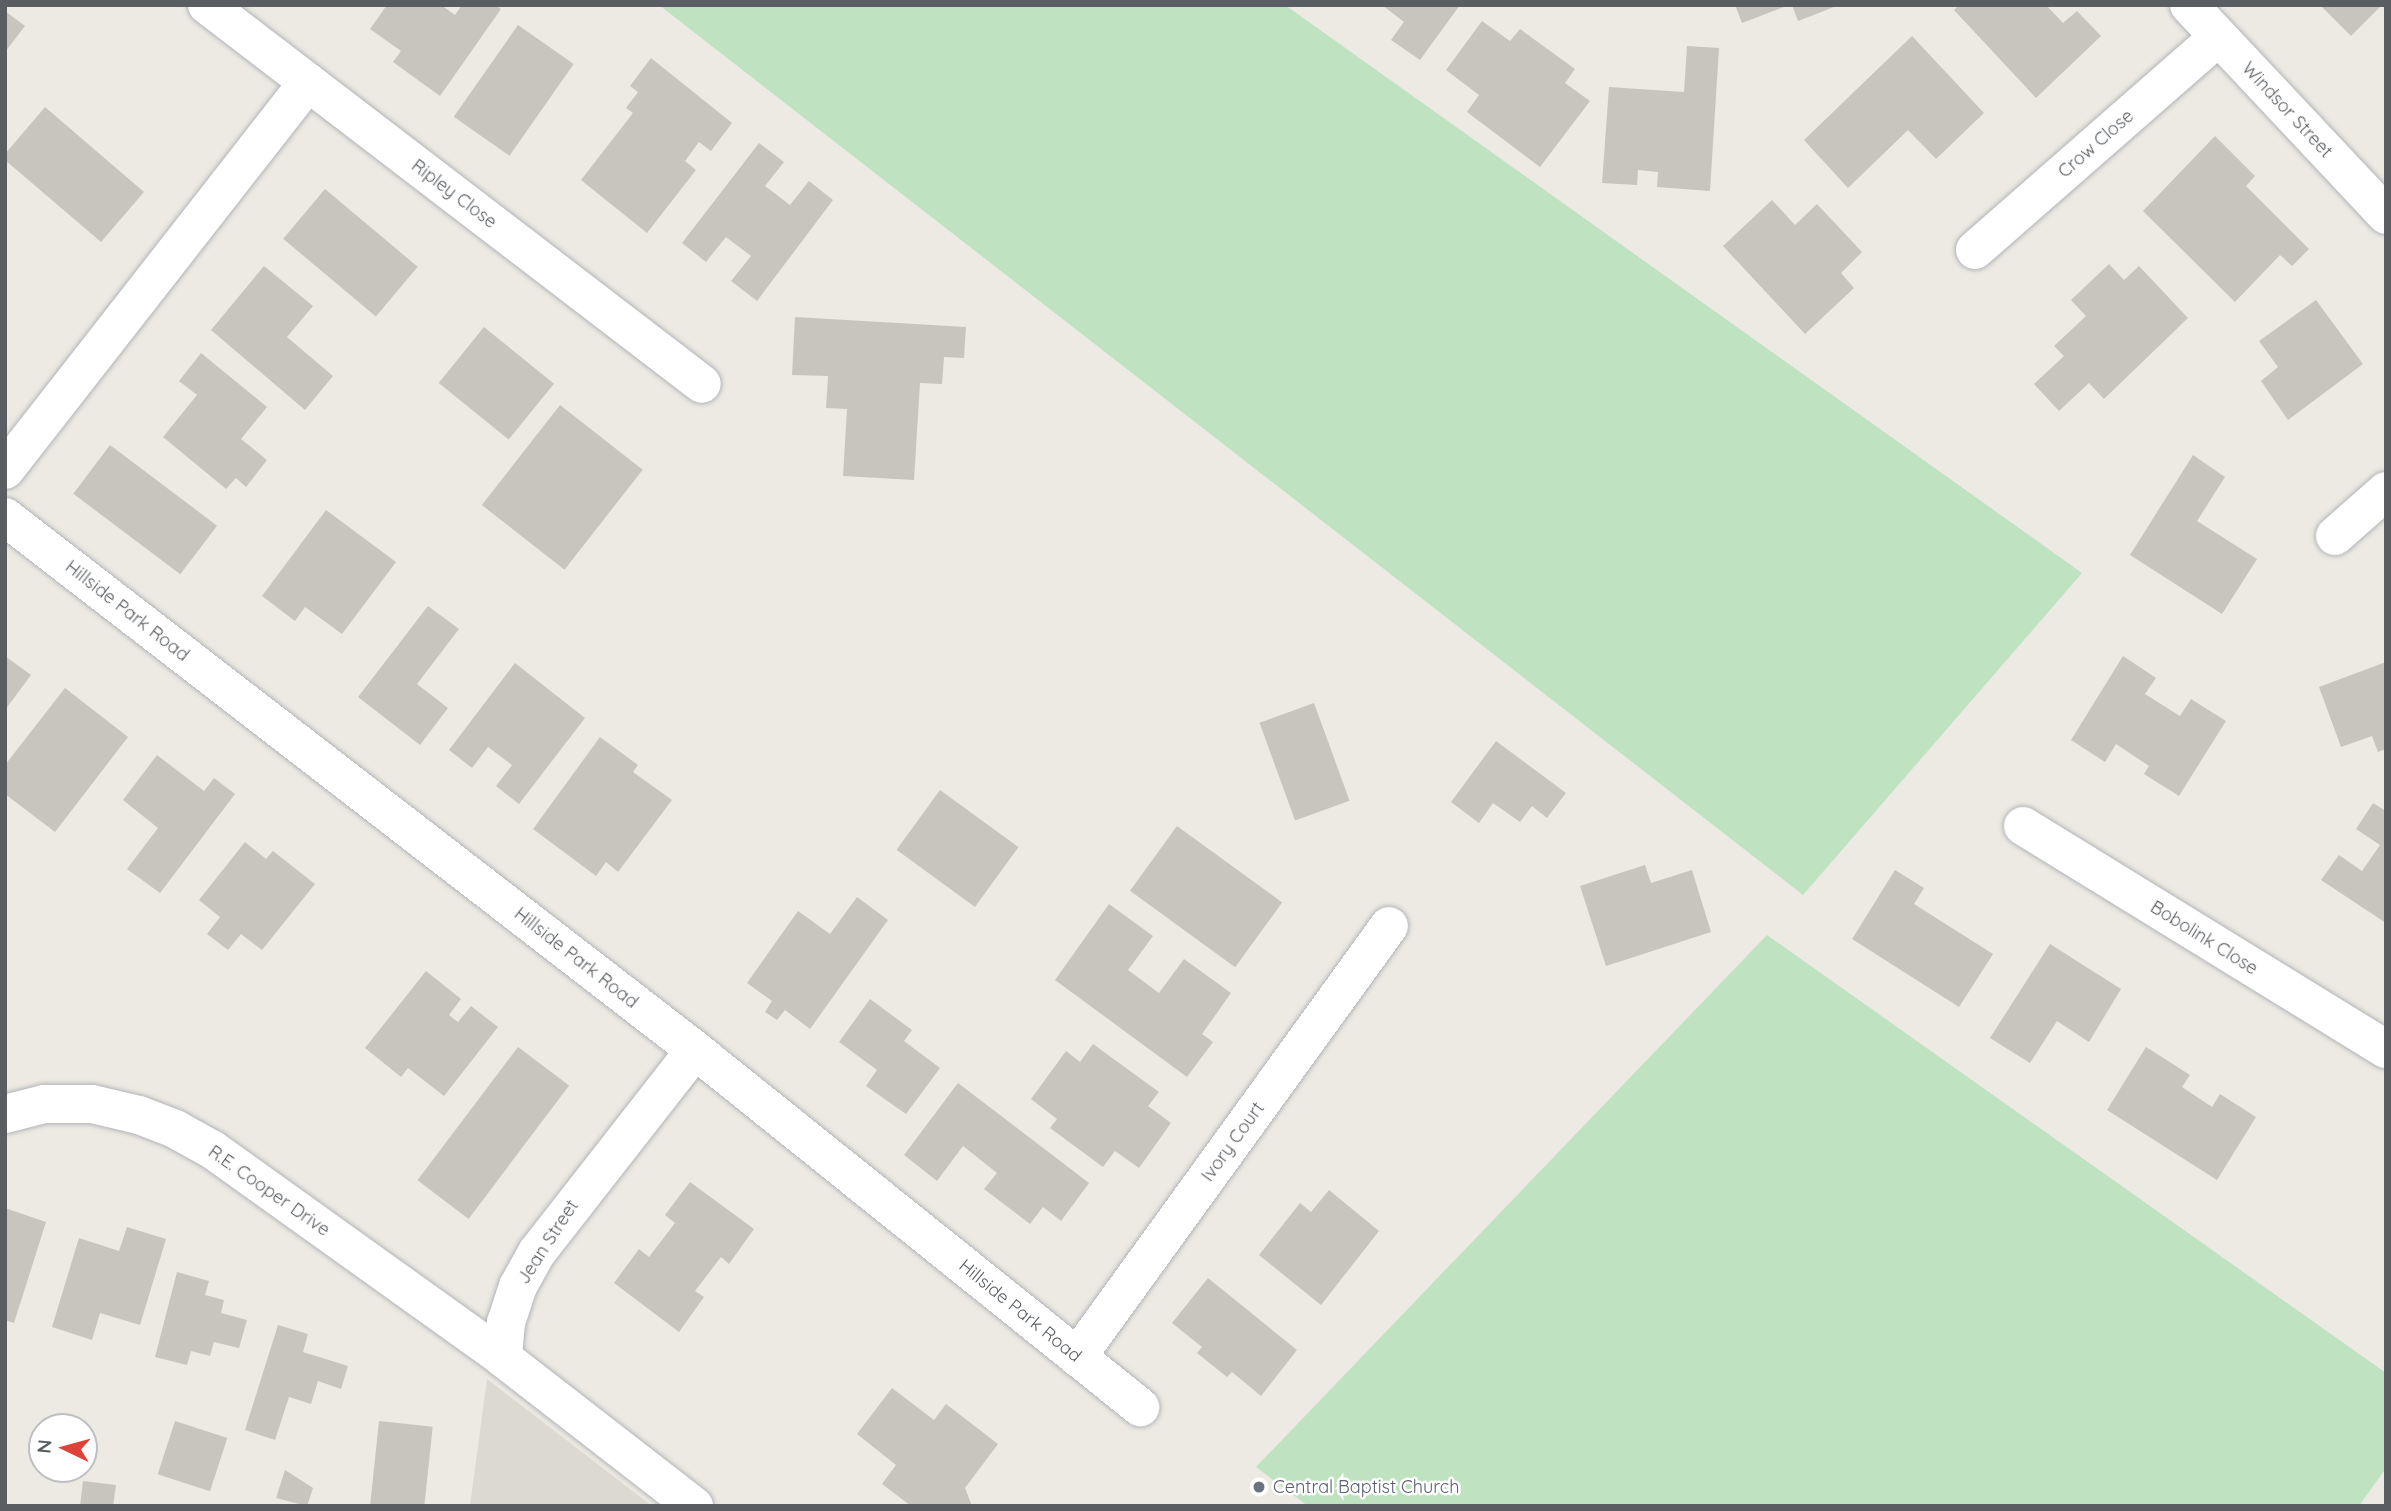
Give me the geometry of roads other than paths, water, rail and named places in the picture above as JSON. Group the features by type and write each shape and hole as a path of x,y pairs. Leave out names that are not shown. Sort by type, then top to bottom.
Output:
{"street":[{"name":"Ripley Close","path":"207,5 702,384"},
{"name":"Windsor Street","path":"2189,5 2386,215"},
{"name":"Crow Close","path":"1975,250 2218,37"},
{"path":"5,470 308,82"},
{"path":"2335,536 2386,491"},
{"name":"Hillside Park Road","path":"5,517 695,1050 1140,1407"},
{"name":"Bobolink Close","path":"2023,826 2386,1049"},
{"name":"Ivory Court","path":"1077,1357 1389,926"},
{"name":"Jean Street","path":"503,1358 506,1322 518,1286 537,1252 557,1222 695,1050"},
{"name":"R.E. Cooper Drive","path":"5,1114 44,1104 92,1104 139,1115 175,1129 213,1150 503,1358"},
{"path":"503,1358 694,1506"}],"place":[{"name":"Central Baptist Church","path":"1259,1487"}]}
